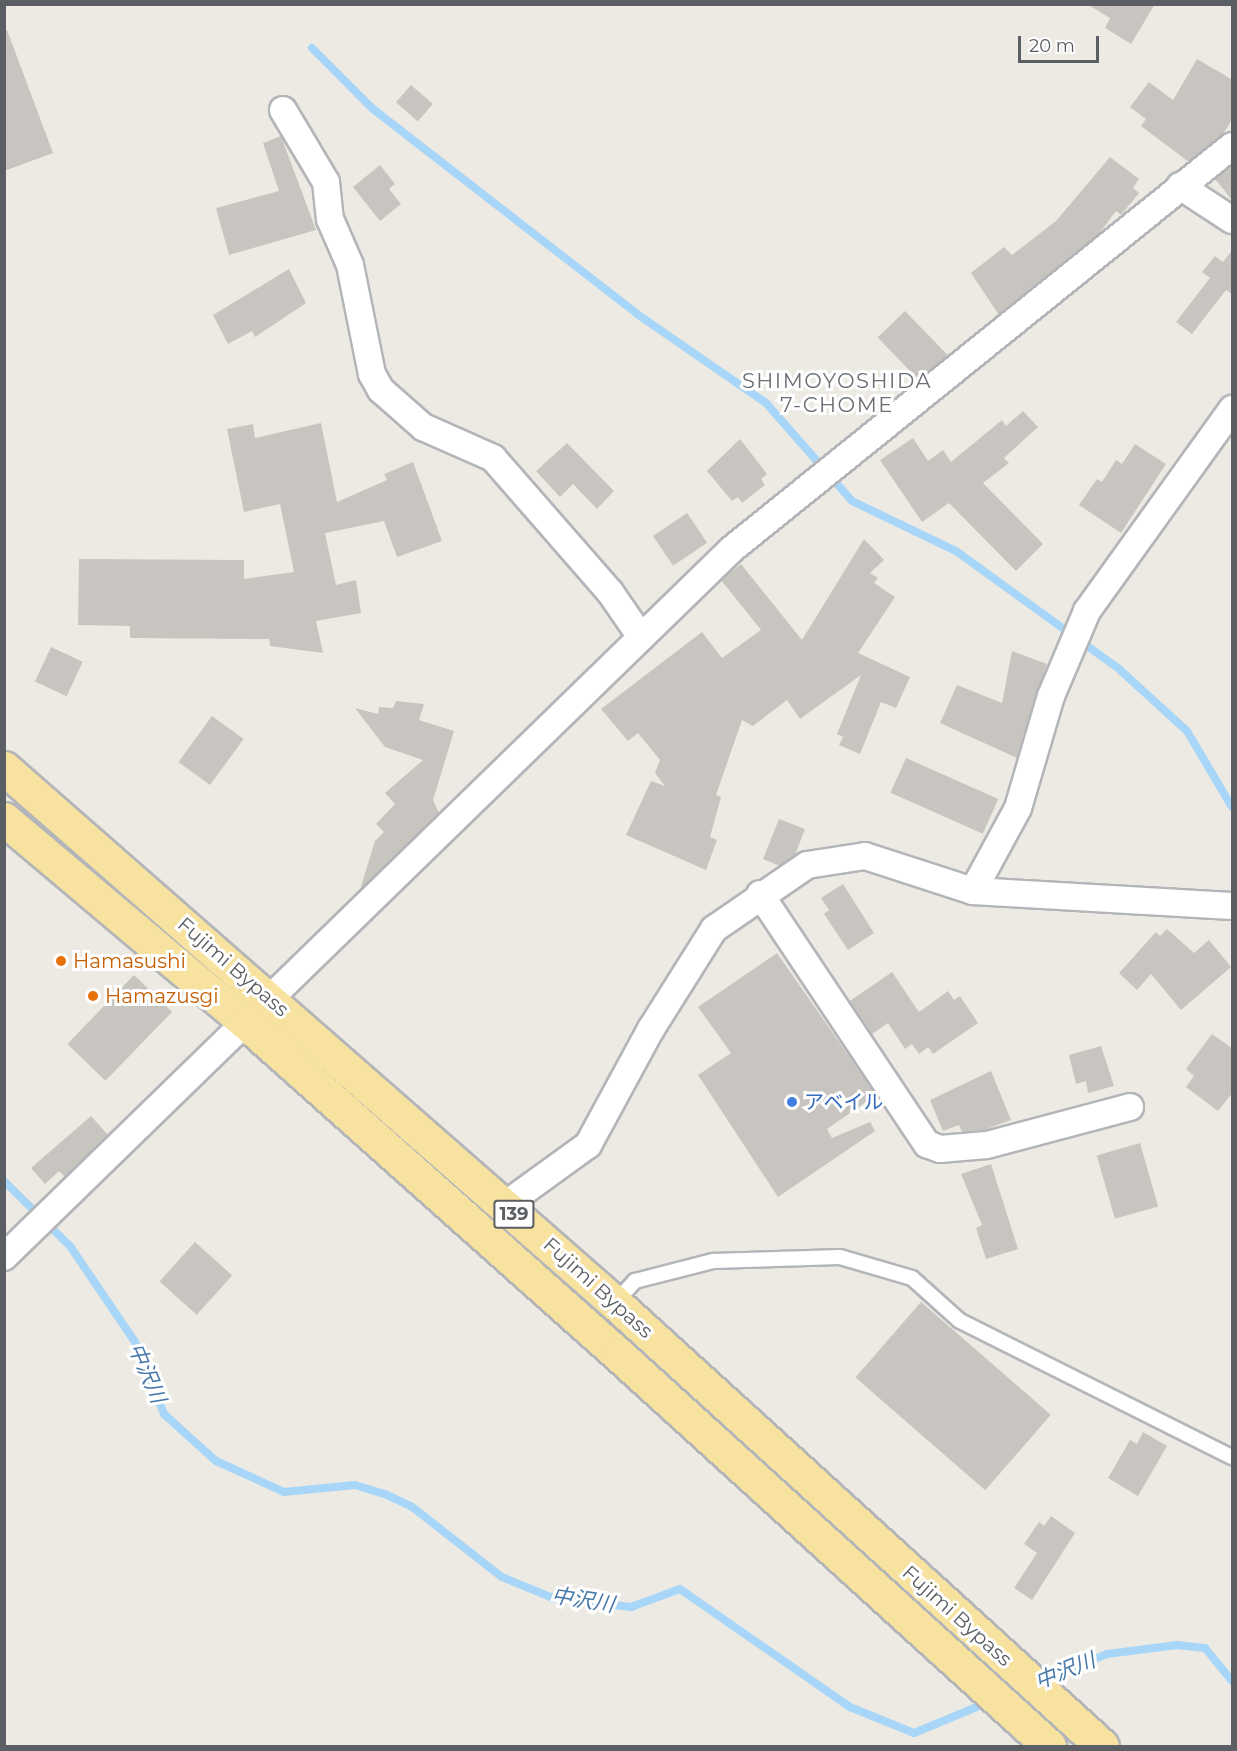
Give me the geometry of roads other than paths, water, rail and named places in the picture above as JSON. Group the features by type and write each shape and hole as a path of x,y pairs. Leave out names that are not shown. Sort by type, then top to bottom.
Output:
{"highway":[{"name":"Fujimi Bypass","path":"4,768 615,1303 1102,1746"},
{"name":"Fujimi Bypass","path":"4,819 245,1023 1049,1746"}],"street":[{"path":"283,110 326,182 330,219 351,265 372,374 381,390 423,428 493,458 610,592 641,637"},
{"path":"10,1252 732,549 1180,186 1233,146"},
{"path":"1180,186 1233,220"},
{"path":"973,891 1018,808 1051,696 1087,611 1233,409"},
{"path":"505,1206 588,1145 714,929 760,894 807,865 865,855 973,891 1233,906"},
{"path":"760,894 927,1144 940,1149 987,1145 1130,1107"}],"lane":[{"path":"615,1303 635,1281 713,1261 840,1257 912,1278 960,1321 1233,1457"}],"waterway":[{"path":"312,48 373,109 637,314 766,403 852,501 956,551 1119,669 1187,731 1232,807"},
{"name":"中沢川","path":"4,1181 70,1246 135,1342 164,1414 216,1461 284,1492 355,1485 385,1494 411,1506 502,1577 553,1598 631,1607 680,1589 850,1707 914,1733 989,1702"},
{"name":"中沢川","path":"1040,1681 1107,1654 1177,1645 1205,1648 1232,1681"}],"place":[{"name":"Hamasushi","path":"61,961"},
{"name":"Hamazusgi","path":"93,996"},
{"name":"アベイル","path":"792,1102"}],"district":[{"name":"SHIMOYOSHIDA 7-CHOME","path":"837,393"}]}
